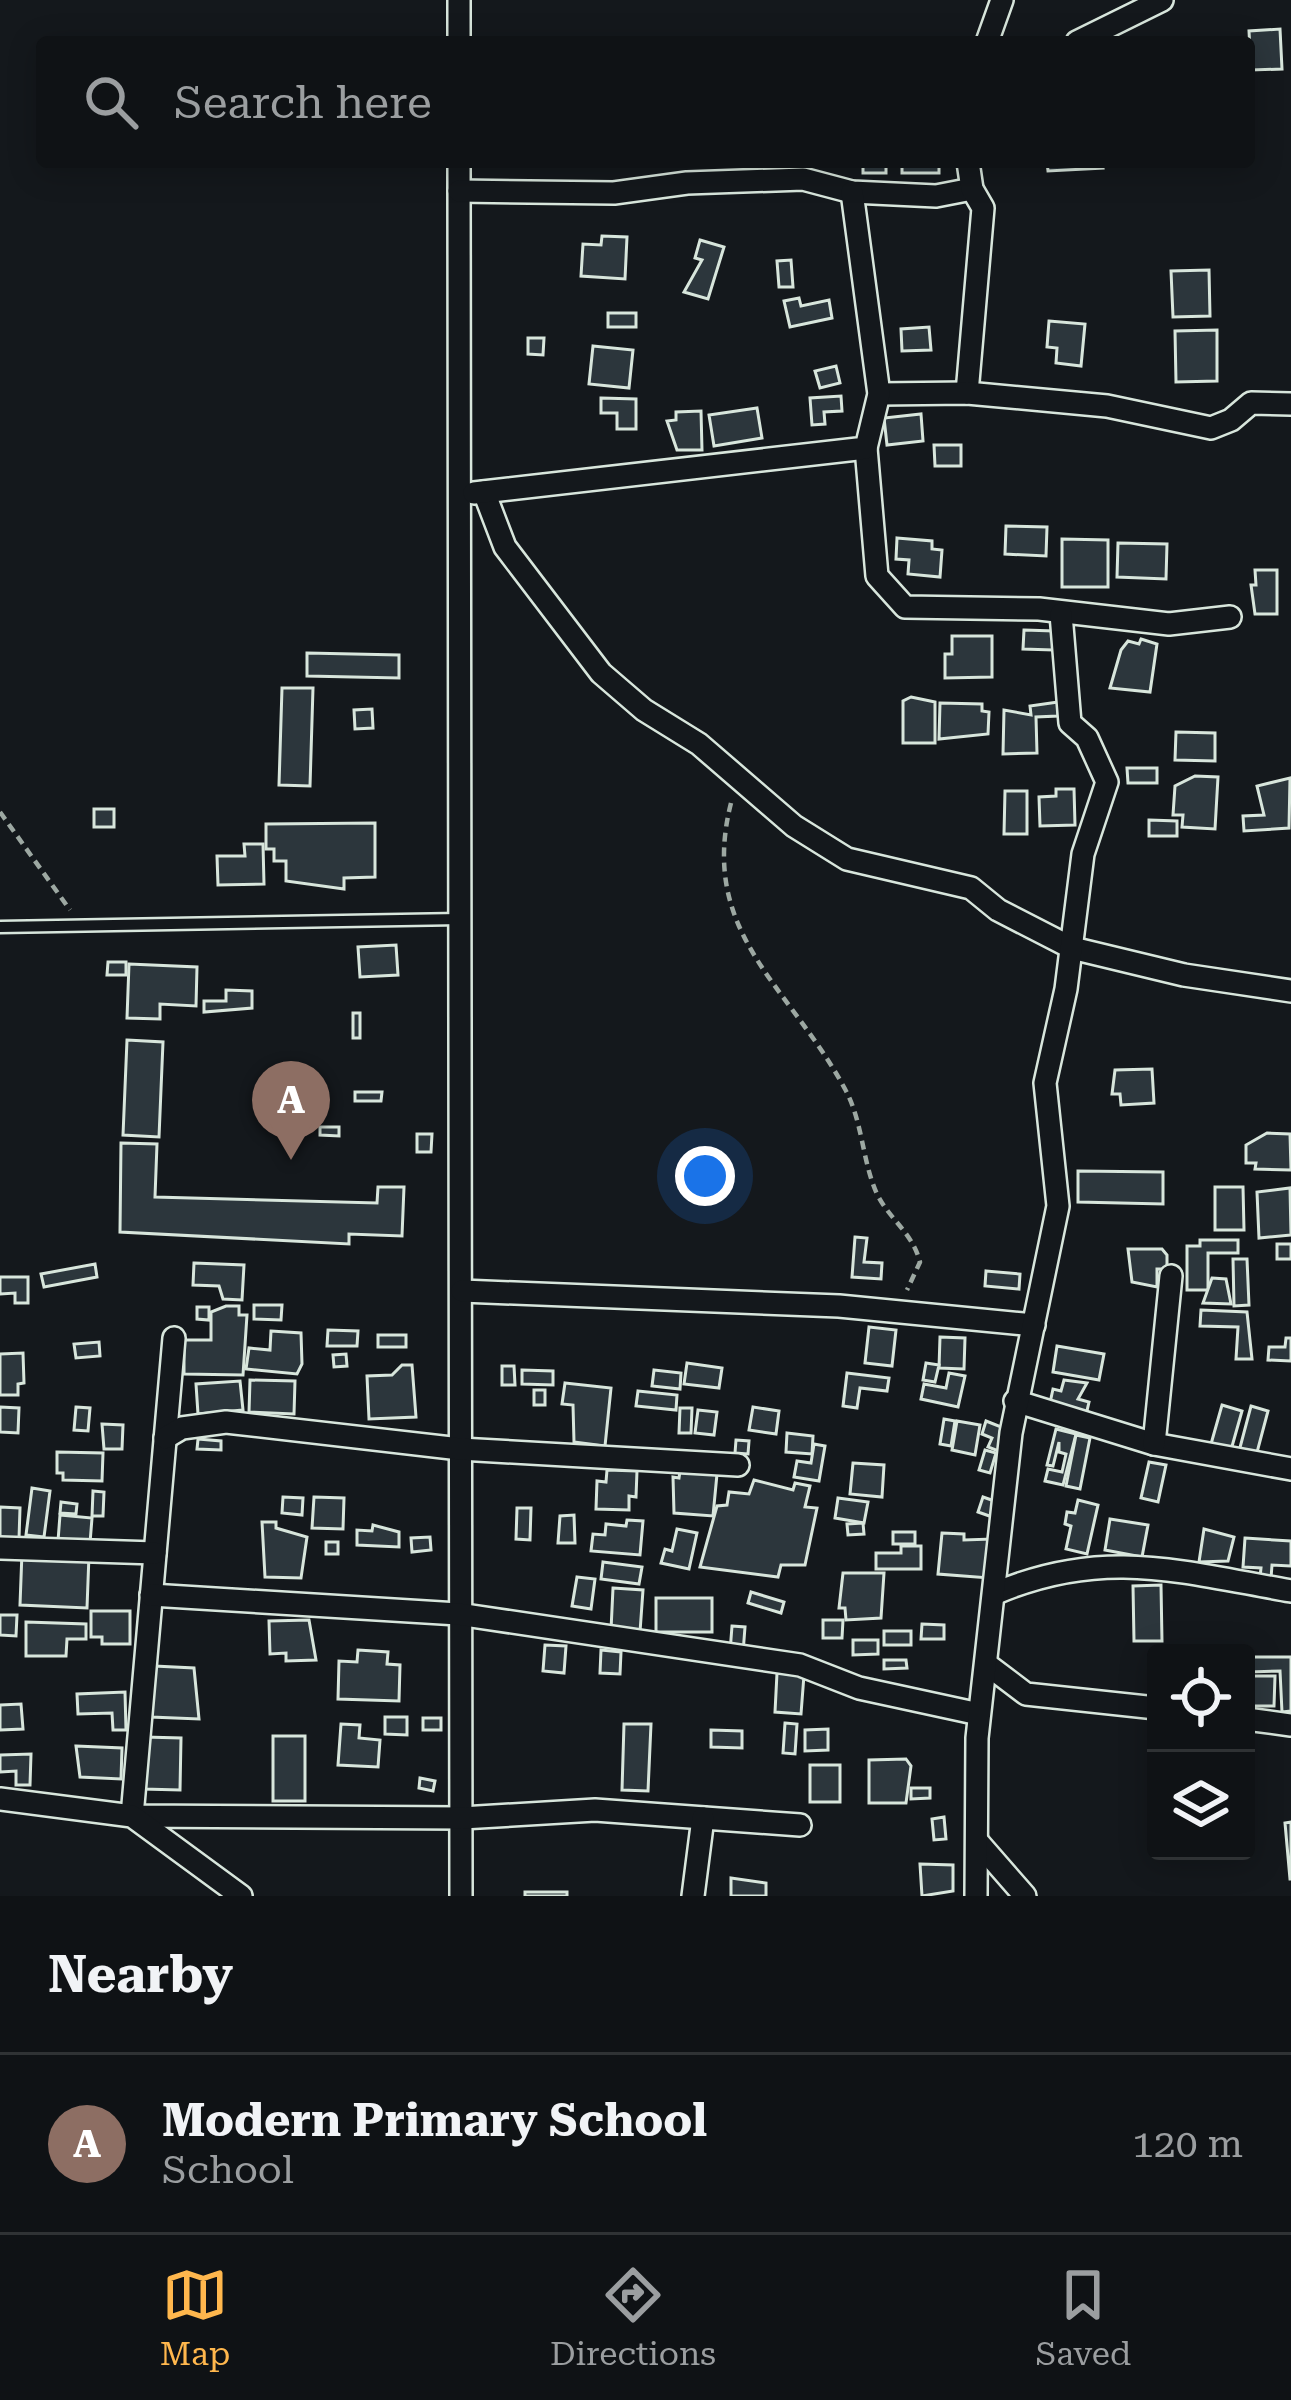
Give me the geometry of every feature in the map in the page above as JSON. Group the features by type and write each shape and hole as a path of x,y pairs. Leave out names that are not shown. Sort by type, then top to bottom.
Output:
{"street":[{"path":"459,0 459,36"},
{"path":"989,36 1002,0"},
{"path":"1089,36 1162,0"},
{"path":"459,168 455,495 461,1896"},
{"path":"967,393 983,208 972,189 969,168"},
{"path":"459,191 614,193 687,183 803,179 852,192 936,196 972,189"},
{"path":"852,192 879,394 866,448 878,576 905,608 1169,624 1230,616"},
{"path":"879,394 967,393 1107,406 1211,428 1251,403 1291,404"},
{"path":"455,495 866,448"},
{"path":"484,492 505,547 601,674 847,859 971,888 1018,922 1072,948 1184,975 1291,991"},
{"path":"976,1896 980,1714 1015,1401 1058,1206 1046,1083 1072,948 1083,854 1107,782 1087,737 1070,723 1061,614"},
{"path":"1154,1444 1171,1276"},
{"path":"462,1292 882,1309 1034,1325"},
{"path":"132,1816 174,1338"},
{"path":"1015,1401 1154,1444 1291,1469"},
{"path":"165,1438 182,1428 226,1422 460,1449 739,1465"},
{"path":"0,1548 155,1553"},
{"path":"996,1593 1046,1572 1152,1565 1291,1591"},
{"path":"151,1595 458,1614 800,1665 859,1688 980,1714"},
{"path":"988,1666 1026,1694 1147,1707"},
{"path":"1255,1720 1291,1725"},
{"path":"0,1799 132,1816 462,1818 595,1810 800,1825"},
{"path":"132,1816 241,1896"},
{"path":"693,1896 703,1818"},
{"path":"976,1840 1024,1896"}],"lane":[{"path":"0,927 460,919"}],"path":[{"path":"737,780 721,864 725,898 741,934 848,1093 878,1195 914,1239 920,1262 913,1285 882,1309"},
{"path":"0,812 81,924"}],"building":[{"path":"1280,29 1282,69 1255,70 1255,36 1249,36 1249,31"},
{"path":"863,168 886,168 886,173 863,173"},
{"path":"902,168 939,168 939,173 902,173"},
{"path":"602,236 627,237 625,279 581,276 583,244 601,245"},
{"path":"700,240 724,247 708,299 684,292 702,260 695,258"},
{"path":"791,260 793,287 779,287 777,261"},
{"path":"1209,270 1210,316 1173,317 1171,271"},
{"path":"799,298 801,306 829,300 832,318 790,327 784,301"},
{"path":"608,313 636,313 636,327 608,327"},
{"path":"1049,321 1085,324 1081,366 1056,363 1057,348 1047,347"},
{"path":"929,327 931,350 902,351 901,329"},
{"path":"1217,330 1217,381 1176,382 1175,331"},
{"path":"528,338 544,338 543,355 528,354"},
{"path":"593,346 633,350 629,388 589,384"},
{"path":"836,366 840,383 820,388 815,371"},
{"path":"841,396 842,411 824,412 825,424 812,425 810,398"},
{"path":"601,398 636,399 636,429 617,429 617,413 601,413"},
{"path":"757,408 762,438 714,446 709,415"},
{"path":"701,411 702,450 677,450 667,421 676,420 676,412"},
{"path":"921,414 923,441 887,445 884,418"},
{"path":"934,445 961,445 961,466 935,466"},
{"path":"1006,526 1047,527 1046,556 1005,554"},
{"path":"897,538 932,541 932,549 942,550 940,577 908,574 909,560 896,559"},
{"path":"1062,539 1108,540 1108,587 1062,587"},
{"path":"1118,543 1167,544 1166,579 1117,577"},
{"path":"1255,570 1277,570 1277,614 1255,614 1251,585 1256,585"},
{"path":"1024,630 1054,631 1053,650 1023,649"},
{"path":"952,636 992,636 992,677 945,678 945,654 952,654"},
{"path":"1141,639 1157,644 1150,692 1110,688 1121,650 1128,641 1139,644"},
{"path":"307,653 399,655 399,678 307,676"},
{"path":"282,688 313,688 310,786 279,785"},
{"path":"911,697 935,702 935,743 903,743 903,701"},
{"path":"1058,702 1058,716 1036,717 1037,753 1003,754 1004,710 1031,715 1030,706"},
{"path":"940,703 982,704 982,711 989,712 988,734 939,739"},
{"path":"372,709 373,728 355,729 354,710"},
{"path":"1176,732 1215,733 1215,761 1175,760"},
{"path":"1127,768 1157,768 1157,783 1128,783"},
{"path":"1195,776 1218,777 1215,829 1182,827 1183,815 1173,815 1175,786"},
{"path":"1290,778 1289,828 1244,831 1243,816 1264,815 1257,786"},
{"path":"1056,789 1074,789 1075,825 1040,826 1039,797 1056,796"},
{"path":"1005,791 1027,791 1027,834 1004,834"},
{"path":"94,809 114,809 114,827 94,827"},
{"path":"1149,820 1177,821 1177,836 1149,836"},
{"path":"375,823 375,877 344,878 344,889 286,881 286,861 274,861 274,849 266,849 266,824"},
{"path":"244,844 263,844 264,884 218,885 217,856 245,856"},
{"path":"396,945 398,975 360,977 358,947"},
{"path":"108,962 126,962 126,975 107,975"},
{"path":"129,964 197,967 196,1006 160,1004 160,1019 127,1018"},
{"path":"226,990 252,991 252,1008 204,1012 204,1001 226,1001"},
{"path":"353,1013 360,1013 360,1038 353,1038"},
{"path":"127,1040 163,1042 159,1137 123,1135"},
{"path":"1152,1069 1154,1103 1121,1105 1120,1094 1112,1094 1115,1070"},
{"path":"355,1092 382,1092 381,1101 355,1101"},
{"path":"320,1127 339,1127 339,1136 320,1135"},
{"path":"1267,1133 1290,1134 1291,1170 1255,1169 1256,1163 1246,1163 1246,1145"},
{"path":"417,1134 432,1134 431,1152 417,1152"},
{"path":"121,1143 157,1144 155,1197 377,1203 378,1187 404,1187 402,1236 349,1234 349,1244 120,1232"},
{"path":"1078,1171 1163,1172 1163,1204 1078,1202"},
{"path":"1215,1187 1243,1187 1244,1230 1215,1230"},
{"path":"1290,1188 1291,1235 1259,1238 1257,1192"},
{"path":"855,1237 867,1238 864,1262 882,1263 881,1279 852,1277"},
{"path":"1200,1240 1238,1240 1238,1253 1208,1253 1208,1290 1187,1290 1187,1246 1200,1246"},
{"path":"1277,1244 1291,1244 1291,1259 1277,1259"},
{"path":"1128,1249 1162,1249 1167,1255 1167,1269 1157,1269 1157,1287 1132,1282"},
{"path":"1233,1259 1247,1259 1249,1305 1234,1306"},
{"path":"194,1263 244,1265 242,1300 223,1299 219,1286 193,1285"},
{"path":"95,1264 97,1277 44,1287 41,1274"},
{"path":"986,1271 1020,1274 1019,1289 985,1286"},
{"path":"0,1277 28,1277 28,1303 15,1303 15,1293 0,1294"},
{"path":"1212,1278 1226,1279 1231,1304 1203,1303"},
{"path":"254,1305 282,1305 281,1320 254,1319"},
{"path":"239,1306 239,1315 247,1315 243,1375 184,1374 184,1340 211,1340 211,1312"},
{"path":"197,1307 209,1307 209,1320 197,1319"},
{"path":"1201,1310 1247,1312 1252,1359 1236,1359 1238,1327 1200,1326"},
{"path":"869,1327 896,1330 892,1366 865,1363"},
{"path":"328,1330 358,1331 357,1346 327,1346"},
{"path":"271,1331 301,1333 302,1364 297,1374 246,1369 249,1348 270,1350"},
{"path":"378,1335 406,1335 406,1347 378,1347"},
{"path":"940,1337 965,1338 964,1369 939,1368"},
{"path":"1286,1338 1291,1338 1291,1361 1268,1360 1269,1347 1285,1347"},
{"path":"99,1342 100,1356 76,1358 74,1344"},
{"path":"1057,1346 1104,1354 1099,1380 1053,1372"},
{"path":"23,1353 24,1383 18,1384 18,1395 0,1395 0,1354"},
{"path":"346,1354 347,1366 334,1367 333,1355"},
{"path":"687,1363 722,1368 719,1388 684,1384"},
{"path":"926,1363 939,1365 935,1382 923,1380"},
{"path":"402,1365 412,1365 416,1417 369,1419 367,1376 392,1375"},
{"path":"502,1366 514,1366 515,1385 502,1385"},
{"path":"522,1370 553,1371 553,1385 522,1384"},
{"path":"654,1370 681,1373 680,1389 652,1386"},
{"path":"847,1373 889,1378 887,1391 860,1388 857,1408 843,1406"},
{"path":"949,1373 965,1376 958,1407 921,1399 924,1384 946,1388"},
{"path":"250,1380 295,1381 294,1414 249,1412"},
{"path":"1064,1380 1087,1383 1078,1399 1089,1402 1086,1415 1050,1403 1053,1389 1061,1391"},
{"path":"240,1381 243,1410 198,1414 196,1384"},
{"path":"565,1383 611,1388 605,1446 574,1442 573,1405 562,1404"},
{"path":"534,1390 545,1390 545,1405 534,1405"},
{"path":"638,1391 677,1395 676,1410 636,1406"},
{"path":"1222,1405 1242,1411 1231,1450 1211,1444"},
{"path":"1251,1406 1268,1411 1255,1460 1238,1455"},
{"path":"0,1407 19,1408 18,1433 0,1432"},
{"path":"76,1407 90,1408 88,1431 74,1430"},
{"path":"753,1407 779,1411 776,1434 749,1430"},
{"path":"680,1408 692,1408 691,1433 679,1433"},
{"path":"698,1410 717,1412 714,1435 695,1433"},
{"path":"944,1419 955,1421 951,1446 940,1444"},
{"path":"957,1421 980,1425 975,1455 952,1450"},
{"path":"986,1421 1009,1430 1001,1452 988,1447 992,1438 982,1434"},
{"path":"102,1424 123,1425 122,1449 104,1449"},
{"path":"1056,1429 1076,1434 1063,1485 1045,1481 1048,1469 1062,1472 1066,1454 1059,1452 1059,1442 1053,1466 1047,1465"},
{"path":"787,1433 813,1436 812,1454 786,1452"},
{"path":"1076,1435 1090,1438 1080,1489 1066,1486"},
{"path":"198,1439 221,1441 221,1450 197,1449"},
{"path":"736,1440 749,1441 748,1454 735,1453"},
{"path":"814,1444 825,1446 819,1481 794,1477 797,1461 811,1463"},
{"path":"985,1450 996,1453 990,1473 979,1470"},
{"path":"57,1452 103,1453 102,1481 63,1480 63,1473 57,1473"},
{"path":"1149,1462 1166,1465 1158,1502 1141,1498"},
{"path":"853,1463 884,1465 882,1497 850,1494"},
{"path":"607,1470 637,1471 636,1497 629,1496 629,1510 596,1509 597,1481 606,1482"},
{"path":"680,1471 717,1474 713,1516 674,1513 673,1477 679,1478"},
{"path":"754,1480 793,1490 795,1483 810,1486 805,1507 817,1508 805,1565 781,1565 778,1577 700,1567 717,1506 727,1505 729,1492 749,1494"},
{"path":"32,1488 50,1491 44,1537 26,1535"},
{"path":"93,1491 104,1492 103,1516 92,1516"},
{"path":"283,1497 303,1498 302,1515 282,1513"},
{"path":"314,1497 344,1498 343,1529 312,1528"},
{"path":"983,1497 1003,1504 998,1519 978,1512"},
{"path":"838,1498 868,1502 864,1523 835,1518"},
{"path":"1078,1500 1098,1505 1087,1554 1066,1549 1071,1526 1065,1524 1067,1512 1075,1513"},
{"path":"61,1502 77,1504 76,1514 60,1513"},
{"path":"0,1507 20,1508 19,1539 0,1538"},
{"path":"517,1508 531,1508 530,1540 516,1539"},
{"path":"60,1515 92,1518 90,1543 58,1541"},
{"path":"574,1515 575,1543 558,1543 560,1516"},
{"path":"1110,1519 1148,1525 1142,1557 1105,1550"},
{"path":"627,1520 643,1521 640,1555 591,1551 593,1534 605,1535 606,1524 626,1526"},
{"path":"262,1522 276,1522 276,1528 307,1537 301,1578 265,1577"},
{"path":"863,1523 864,1534 848,1535 847,1524"},
{"path":"373,1525 399,1532 399,1547 357,1545 357,1530 372,1531"},
{"path":"677,1529 697,1533 689,1569 661,1563 665,1549 672,1551"},
{"path":"1204,1529 1234,1537 1228,1561 1199,1562"},
{"path":"893,1532 915,1532 915,1544 893,1544"},
{"path":"942,1533 964,1534 964,1540 992,1539 989,1578 938,1574"},
{"path":"430,1537 431,1550 412,1552 411,1538"},
{"path":"1245,1538 1291,1541 1291,1566 1272,1565 1271,1578 1260,1577 1261,1568 1243,1567"},
{"path":"326,1542 338,1542 338,1554 326,1554"},
{"path":"901,1546 921,1546 921,1569 876,1569 876,1553 901,1553"},
{"path":"22,1552 89,1555 87,1608 20,1605"},
{"path":"603,1562 642,1567 639,1584 601,1579"},
{"path":"843,1573 884,1573 881,1618 846,1620 845,1608 839,1608"},
{"path":"577,1577 595,1579 591,1609 572,1606"},
{"path":"1161,1585 1162,1641 1134,1641 1133,1586"},
{"path":"613,1588 643,1590 640,1632 611,1630"},
{"path":"751,1592 784,1602 781,1613 748,1603"},
{"path":"656,1598 712,1598 712,1632 656,1632"},
{"path":"91,1611 130,1611 130,1644 102,1644 102,1637 91,1637"},
{"path":"0,1615 17,1615 16,1636 0,1635"},
{"path":"309,1620 316,1660 286,1661 286,1653 270,1654 269,1621"},
{"path":"823,1620 843,1620 842,1638 823,1638"},
{"path":"26,1622 86,1624 86,1639 67,1639 66,1656 26,1656"},
{"path":"922,1624 944,1625 944,1639 921,1639"},
{"path":"732,1626 745,1627 743,1653 730,1652"},
{"path":"884,1631 911,1631 911,1645 884,1645"},
{"path":"853,1640 878,1640 878,1654 853,1655"},
{"path":"545,1645 566,1646 564,1673 543,1671"},
{"path":"358,1650 388,1652 387,1664 400,1665 399,1701 338,1699 339,1661 357,1662"},
{"path":"601,1650 621,1652 620,1674 600,1673"},
{"path":"1255,1657 1291,1657 1291,1711 1282,1712 1280,1671 1255,1672"},
{"path":"884,1660 906,1660 907,1668 884,1669"},
{"path":"154,1666 194,1668 199,1719 151,1717"},
{"path":"777,1673 804,1675 801,1714 775,1712"},
{"path":"1255,1676 1275,1676 1274,1706 1255,1706"},
{"path":"125,1692 126,1730 113,1730 112,1713 78,1714 77,1694"},
{"path":"21,1704 23,1729 0,1730 0,1705"},
{"path":"385,1717 407,1717 407,1735 385,1734"},
{"path":"423,1718 441,1718 441,1730 423,1730"},
{"path":"785,1723 797,1724 795,1754 783,1753"},
{"path":"341,1724 360,1725 359,1738 380,1740 378,1767 338,1765"},
{"path":"624,1724 651,1724 648,1791 622,1790"},
{"path":"828,1729 828,1750 805,1751 805,1730"},
{"path":"711,1730 742,1731 742,1748 711,1747"},
{"path":"273,1736 305,1736 305,1801 273,1801"},
{"path":"144,1737 181,1738 180,1790 143,1789"},
{"path":"76,1746 122,1748 121,1779 80,1777"},
{"path":"31,1754 30,1785 16,1785 16,1771 0,1772 0,1755"},
{"path":"906,1759 911,1766 906,1803 869,1803 869,1760"},
{"path":"810,1765 840,1765 840,1802 810,1802"},
{"path":"420,1778 435,1781 433,1791 419,1788"},
{"path":"911,1788 930,1788 930,1798 911,1799"},
{"path":"944,1817 946,1839 934,1840 932,1819"},
{"path":"1291,1822 1291,1879 1290,1879 1285,1823"},
{"path":"920,1864 953,1865 953,1891 922,1896"},
{"path":"731,1878 766,1883 766,1896 731,1896"},
{"path":"525,1892 567,1892 567,1896 525,1896"}],"place":[{"name":"Modern Primary School","path":"291,1160"}]}
